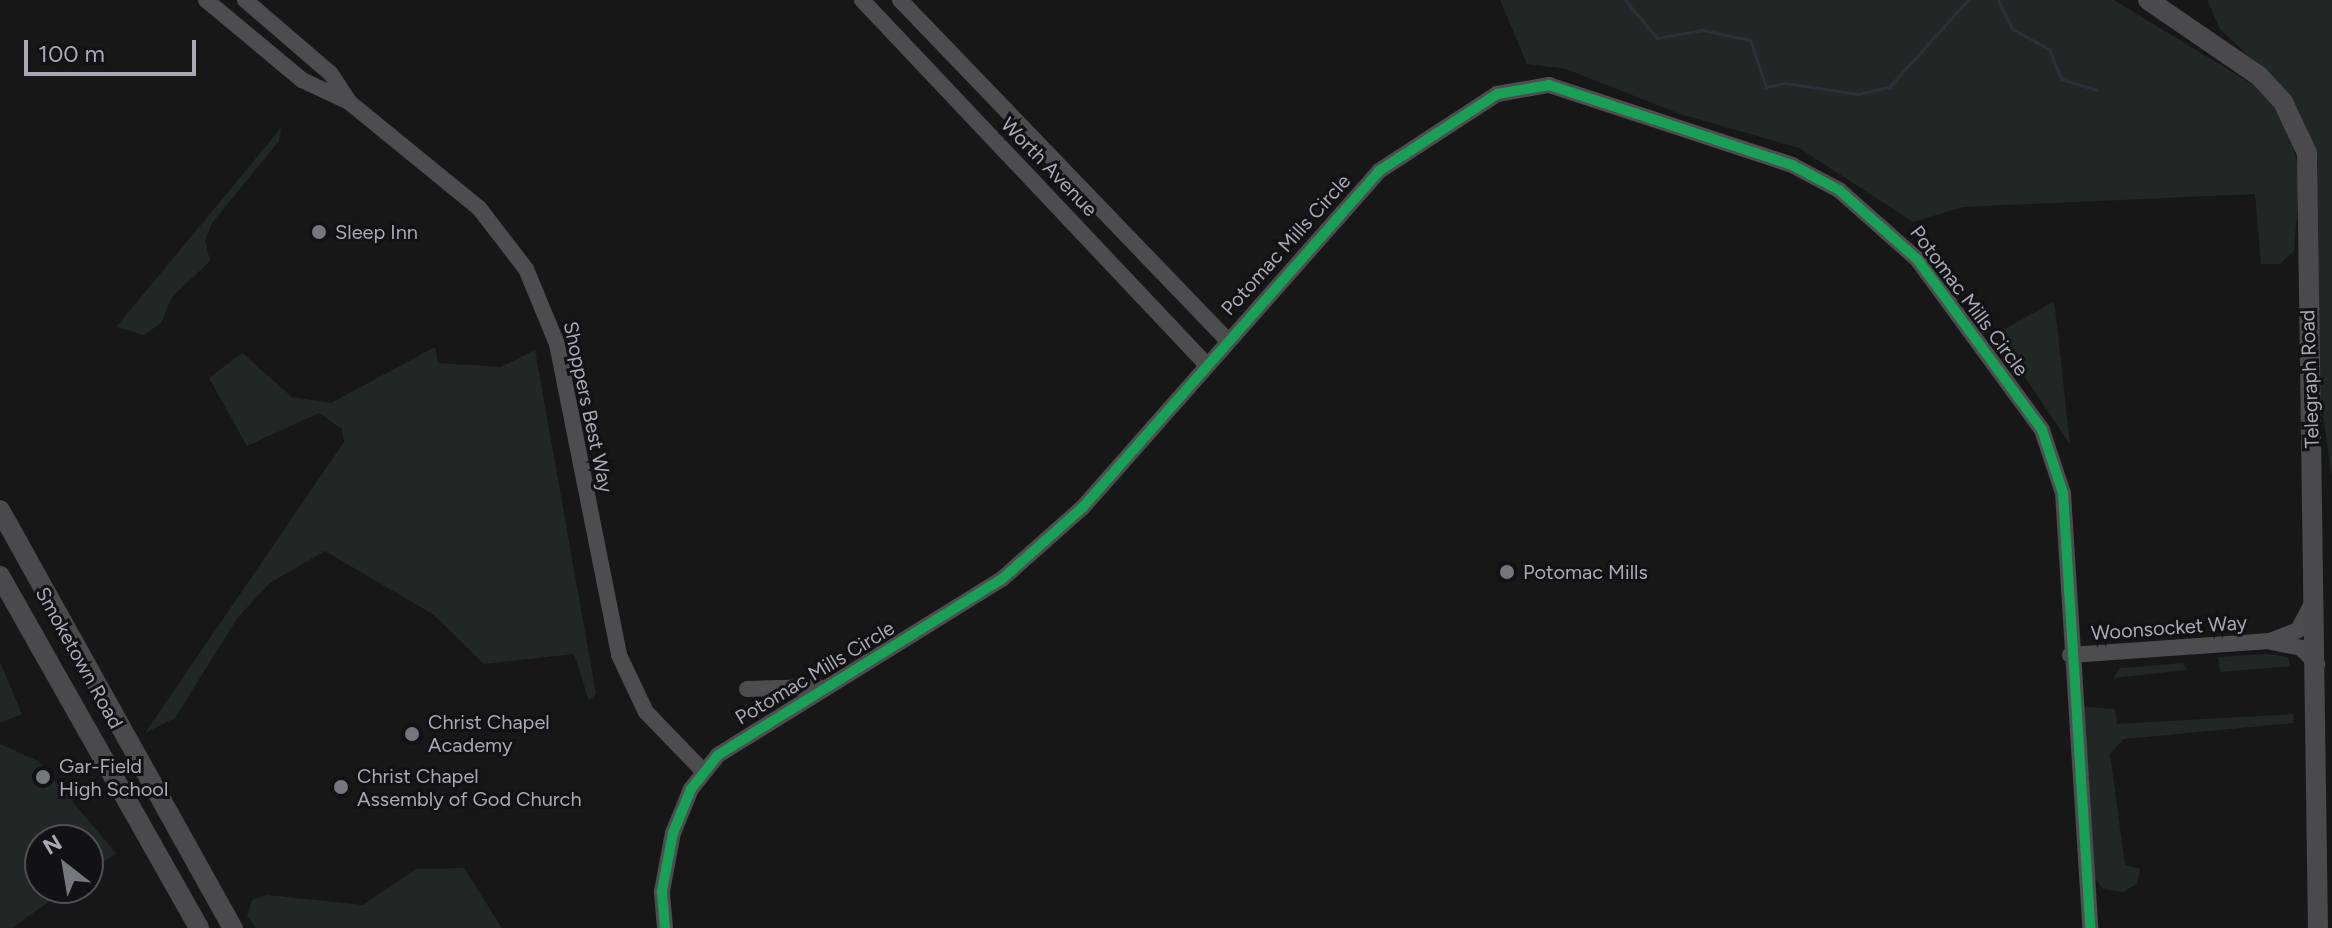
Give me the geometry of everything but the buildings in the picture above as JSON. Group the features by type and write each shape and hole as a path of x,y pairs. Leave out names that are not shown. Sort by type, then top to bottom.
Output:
{"main road":[{"name":"Telegraph Road","path":"2148,0 2259,76 2288,111 2307,153 2313,189 2306,344 2317,594 2318,928"},
{"name":"Smoketown Road","path":"0,510 199,873 233,928"},
{"name":"Smoketown Road","path":"0,576 173,888 199,928"},
{"path":"173,888 199,873"}],"street":[{"name":"Shoppers Best Way","path":"206,0 302,80 349,102 479,208 540,295 560,357 619,655 646,712 703,771"},
{"name":"Shoppers Best Way","path":"245,0 331,74 349,102"},
{"name":"Worth Avenue","path":"862,0 1206,364"},
{"name":"Worth Avenue","path":"900,0 1227,340"},
{"name":"Potomac Mills Circle","path":"665,928 666,859 703,771 755,727 977,597 1042,546 1381,169 1432,130 1513,88 1577,91 1664,127 1792,165 1894,233 2042,430 2063,493 2070,655 2090,928"},
{"name":"Woonsocket Way","path":"2270,641 2300,628 2317,594"},
{"name":"Woonsocket Way","path":"2070,655 2270,641 2301,648 2317,664"},
{"path":"747,689 827,685"}],"shaded area":[{"path":"1500,0 2114,0 2265,92 2288,122 2300,177 2294,251 2280,264 2261,264 2255,194 1963,207 1913,222 1799,148 1680,114 1566,69 1527,64"},
{"path":"2207,0 2332,0 2332,477 2312,340 2318,160 2288,93 2220,29"},
{"path":"281,128 279,141 212,223 205,240 210,261 172,297 161,323 144,335 116,327"},
{"path":"2053,302 2070,444 2000,340 2003,330"},
{"path":"435,347 438,363 501,367 535,350 596,694 589,701 574,654 484,664 434,615 325,551 270,583 238,617 175,718 145,733 344,442 342,429 319,413 247,446 209,378 242,353 292,397 331,403"},
{"path":"2267,654 2288,657 2290,666 2220,672 2218,657"},
{"path":"0,662 22,714 0,723"},
{"path":"2183,663 2188,670 2113,678 2120,668"},
{"path":"2084,707 2115,709 2117,724 2294,714 2293,723 2124,739 2110,754 2125,865 2140,869 2137,884 2123,892 2103,889 2095,878"},
{"path":"0,744 38,761 91,824 24,824 24,904 46,904 12,928 0,928"},
{"path":"104,839 116,853 104,862"},
{"path":"464,868 502,928 256,928 247,916 252,900 267,895 363,905 416,869"}],"waterway":[{"path":"1625,0 1657,38 1702,30 1750,40 1766,87 1785,83 1858,94 1889,87 1968,0"},
{"path":"1998,0 2012,29 2049,49 2061,79 2096,90"}],"cycle path":[{"path":"665,928 662,891 673,833 691,789 718,755 1002,579 1083,507 1379,171 1497,94 1549,85 1792,165 1839,190 1917,259 2042,430 2063,493 2090,928"}],"place":[{"name":"Sleep Inn","path":"319,232"},
{"name":"Potomac Mills","path":"1507,572"},
{"name":"Christ Chapel Academy","path":"412,734"},
{"name":"Gar-Field High School","path":"43,777"},
{"name":"Christ Chapel Assembly of God Church","path":"341,787"}]}
